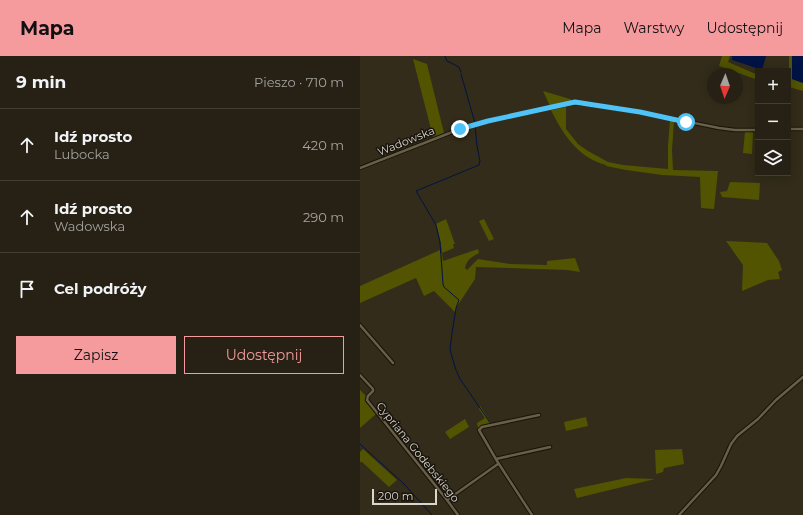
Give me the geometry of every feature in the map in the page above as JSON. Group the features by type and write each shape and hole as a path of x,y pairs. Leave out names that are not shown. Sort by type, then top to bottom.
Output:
{"street":[{"name":"Wadowska","path":"360,168 460,129 570,103 584,103 640,112 715,128 755,130"},
{"path":"791,129 803,129"},
{"path":"360,325 393,363"},
{"name":"Cypriana Godebskiego","path":"360,375 373,389 367,400 458,515"},
{"path":"679,515 716,475 724,462 731,444 737,436 758,419 776,400 803,376"},
{"path":"532,515 498,464 480,432 480,428 539,415"},
{"path":"496,459 550,447"},
{"path":"447,500 498,464"}],"shaded area":[{"path":"722,56 730,56 728,62 742,68 725,68 719,66"},
{"path":"732,56 766,56 763,68 756,68 732,60"},
{"path":"789,56 792,56 792,79 803,83 803,91 791,88 791,68 789,68"},
{"path":"792,56 803,56 803,83 792,79"},
{"path":"413,59 427,64 444,133 433,137"},
{"path":"743,68 755,74 755,79 743,75"},
{"path":"543,91 570,99 571,102 550,106"},
{"path":"566,105 566,129 578,144 608,162 623,165 668,169 670,120 674,121 672,150 673,170 718,171 714,209 701,208 700,177 662,175 626,170 606,166 587,157 572,143 550,108"},
{"path":"751,131 753,133 752,154 743,153 745,132"},
{"path":"730,182 760,183 759,200 722,197 720,192 727,191"},
{"path":"446,219 455,244 453,244 454,248 442,253 436,224"},
{"path":"484,219 494,239 489,241 479,221"},
{"path":"726,241 767,243 779,261 782,270 778,272 780,279 768,280 742,291 743,265"},
{"path":"478,249 479,253 467,262 465,268 467,270 478,259 510,264 547,265 547,261 575,258 580,272 567,270 476,267 475,279 456,308 455,312 434,291 424,296 416,278 360,303 360,286 440,250 440,253 442,253 443,261"},
{"path":"360,390 366,396 365,400 376,414 360,428"},
{"path":"480,406 491,423 494,423 478,428 477,423 485,418 479,409"},
{"path":"586,417 588,426 566,431 564,422"},
{"path":"465,419 469,427 450,439 445,432"},
{"path":"363,449 397,480 389,487 362,462 360,462 360,452"},
{"path":"682,449 684,464 664,468 663,472 656,474 655,450"},
{"path":"626,478 655,479 577,498 574,489"}],"waterway":[{"path":"445,56 447,61 459,67 461,72"},
{"path":"461,74 475,123"},
{"path":"475,126 480,161 479,165 416,191 436,225 440,242 444,287 459,300 456,308 450,349 456,370 460,379 491,424"},
{"path":"360,444 404,484 432,515"}],"route":[{"path":"460,129 488,121 575,102 640,112 686,122"}]}
